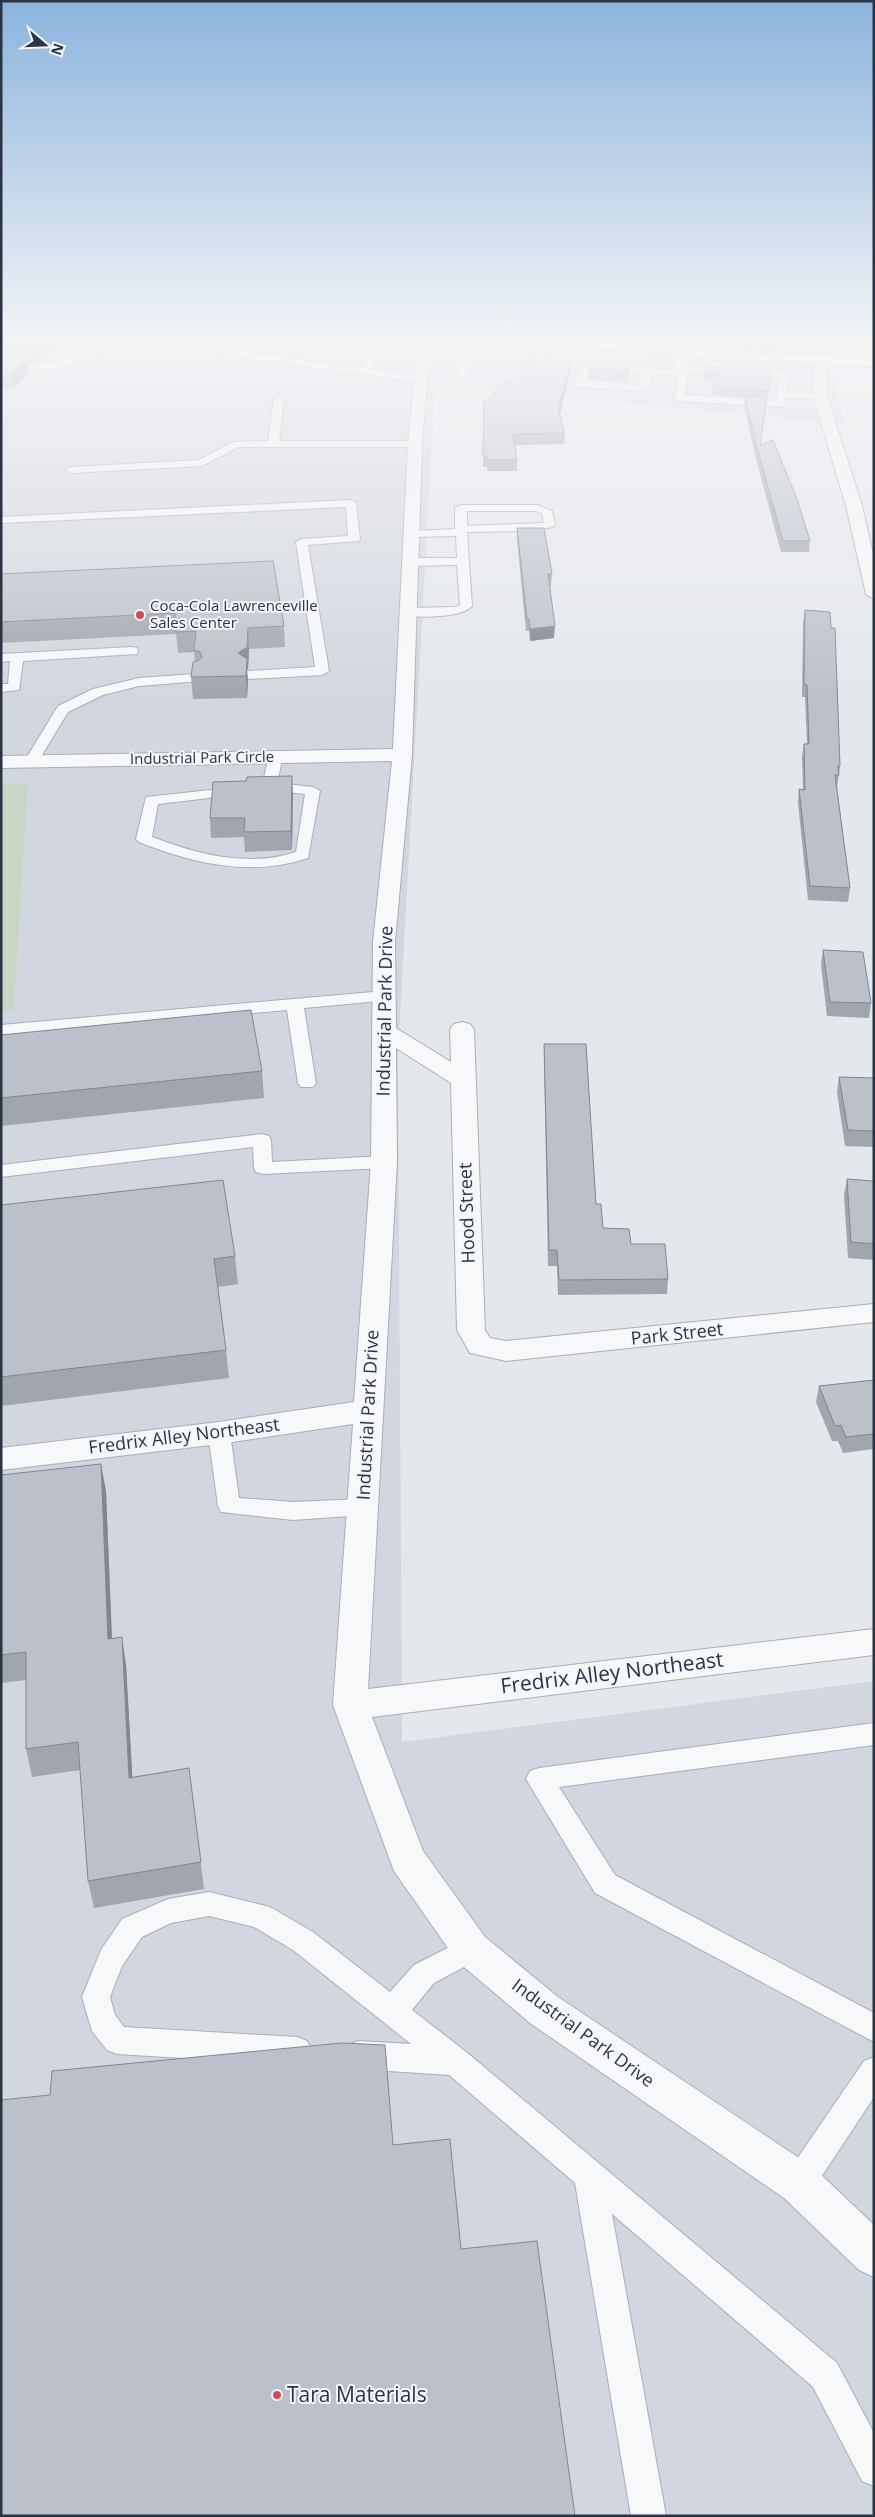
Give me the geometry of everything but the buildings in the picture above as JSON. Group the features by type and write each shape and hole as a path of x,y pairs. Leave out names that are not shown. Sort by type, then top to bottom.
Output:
{"street":[{"name":"Industrial Park Drive","path":"415,462 402,755 384,942 384,1162 350,1705 406,1859 471,1949 544,2010 799,2183 874,2255"},
{"path":"841,462 854,506 874,594"},
{"name":"Industrial Park Circle","path":"1,762 402,755"},
{"name":"Hood Street","path":"462,1029 471,1330 480,1346"},
{"path":"384,1030 462,1078"},
{"name":"Park Street","path":"480,1346 506,1351 874,1313"},
{"name":"Fredrix Alley Northeast","path":"1,1459 219,1433 367,1411"},
{"name":"Fredrix Alley Northeast","path":"350,1705 874,1642"}],"lane":[{"path":"71,470 202,462"},
{"path":"1,520 351,503 354,539 302,542 322,671 248,675"},
{"path":"408,612 458,611 466,606 461,530 461,508 538,508 548,513 549,525 532,528 461,530 412,534"},
{"path":"410,562 463,561"},
{"path":"1,658 132,651"},
{"path":"1,688 14,687 17,657"},
{"path":"31,762 63,708 98,692 131,684 195,678"},
{"path":"269,786 276,756"},
{"path":"269,786 313,791 303,855 286,862 242,862 205,858 175,852 144,839 151,800 215,795 269,786"},
{"path":"1,1030 384,996"},
{"path":"295,1003 307,1083"},
{"path":"1,1171 262,1140 263,1168 384,1162"},
{"path":"219,1433 229,1506 293,1511 363,1507"},
{"path":"874,1734 539,1779 605,1884 874,2028"},
{"path":"455,2061 117,2040 102,2021 96,1997 111,1960 132,1928 168,1911 209,1904 260,1916 303,1941 455,2061 825,2375 874,2469"},
{"path":"392,2012 424,1974 471,1949"},
{"path":"799,2183 874,2072"},
{"path":"589,2174 649,2516"}],"shaded area":[{"path":"1,462 431,462 398,1052 402,1742 874,1681 874,2516 1,2516 1,1012 14,1009 28,783 1,784"}],"green space":[{"path":"28,783 14,1010 1,1012 1,784"}],"place":[{"name":"Coca-Cola Lawrenceville Sales Center","path":"140,615"},
{"name":"Tara Materials","path":"277,2395"}]}
